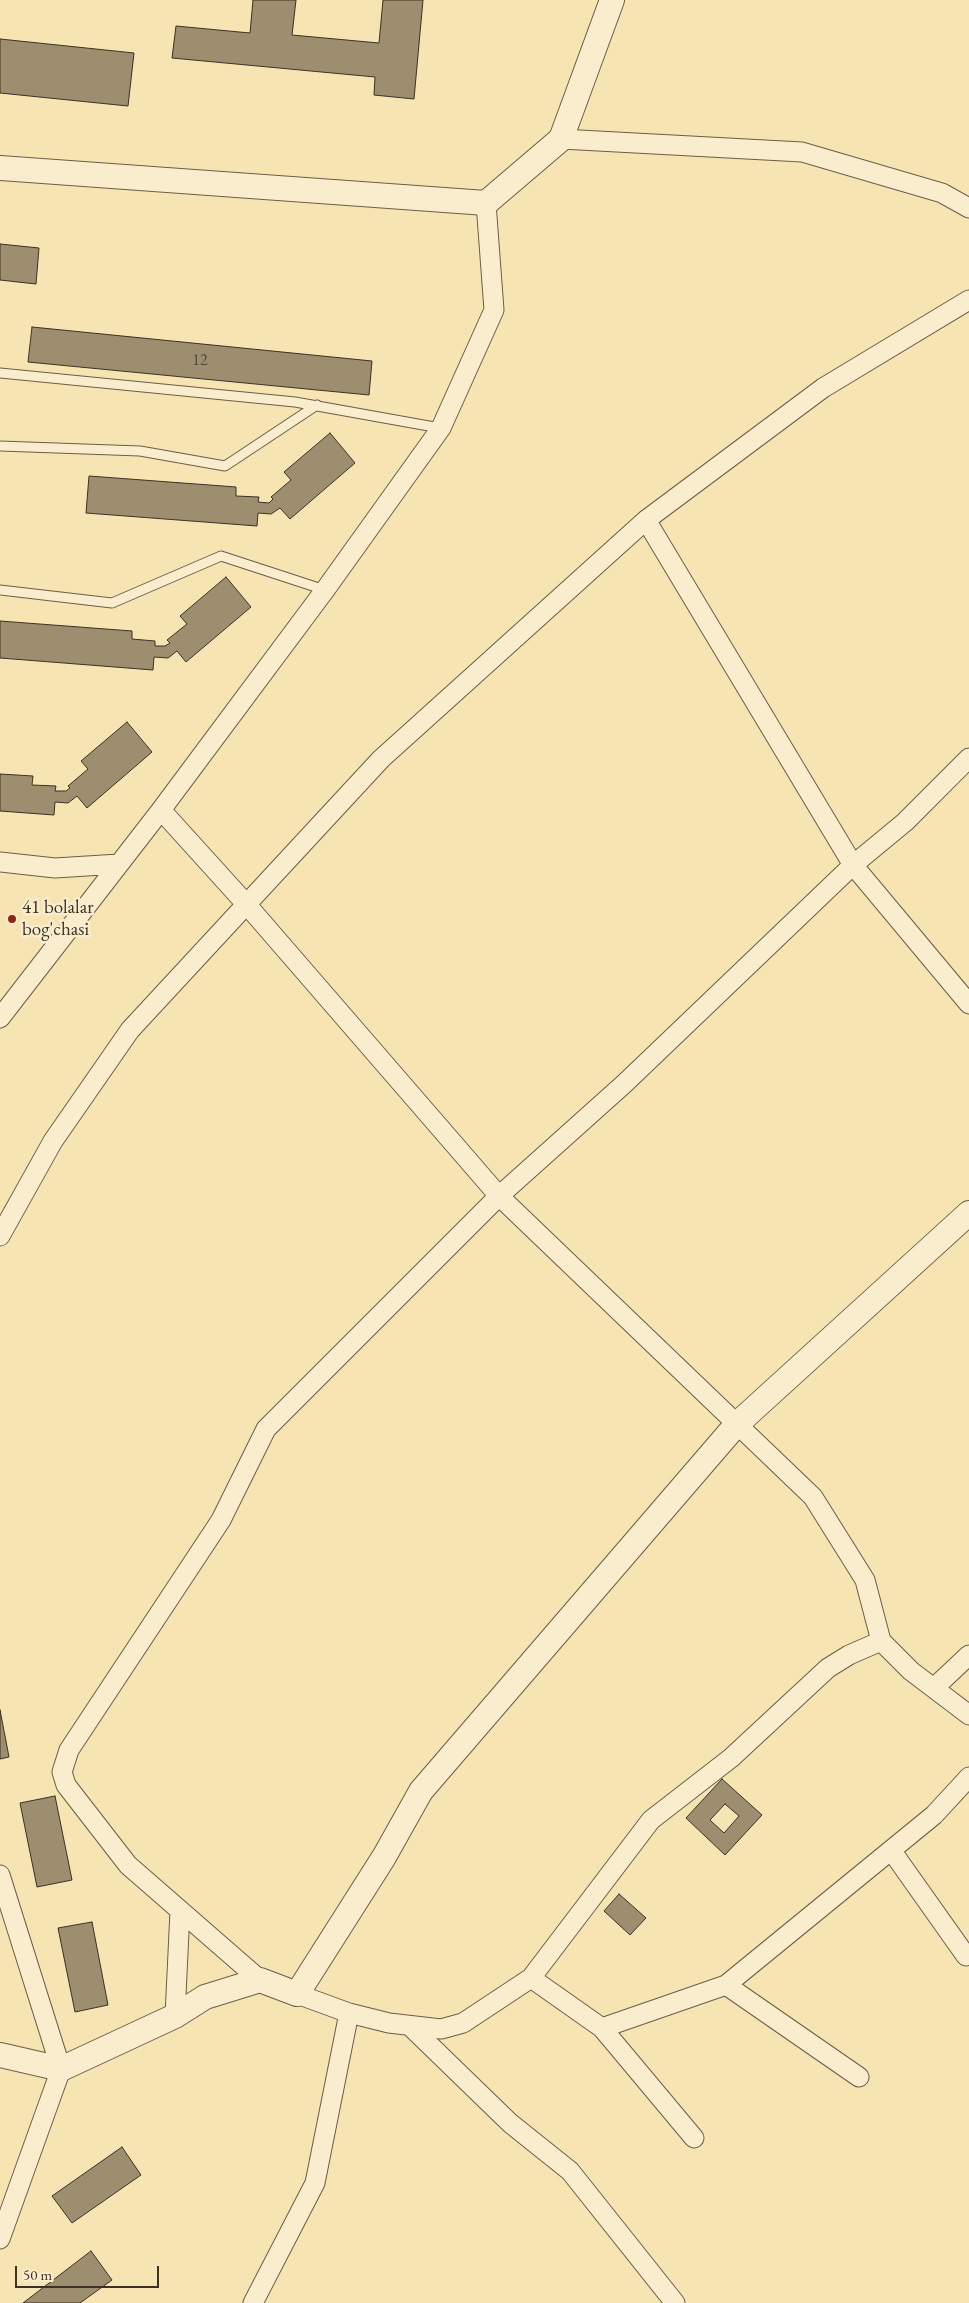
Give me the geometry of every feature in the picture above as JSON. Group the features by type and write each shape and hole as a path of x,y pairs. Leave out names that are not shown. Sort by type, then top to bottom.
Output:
{"street":[{"path":"0,168 486,203 561,139 612,0"},
{"path":"561,139 802,152 942,193 969,208"},
{"path":"0,1018 161,810 325,590 440,428 494,310 486,203"},
{"path":"0,1236 54,1141 130,1030 381,759 646,520 823,388 969,300"},
{"path":"646,520 852,866 969,1004"},
{"path":"881,1641 849,1655 828,1668 731,1758 651,1820 531,1978 462,2023 441,2029 410,2026 349,2013 260,1980 128,1865 66,1785 62,1772 66,1756 220,1520 266,1429 499,1196 624,1084 852,866 905,822 969,758"},
{"path":"161,810 247,905 499,1196 736,1426 813,1497 865,1580 881,1641 911,1671 969,1715"},
{"path":"0,862 55,868 118,864"},
{"path":"297,1994 384,1857 421,1791 736,1426 969,1213"},
{"path":"934,1688 969,1655"},
{"path":"602,2028 726,1985 934,1815 969,1777"},
{"path":"891,1850 966,1956"},
{"path":"0,1875 61,2069 0,2239"},
{"path":"175,2016 180,1911"},
{"path":"531,1978 602,2028 694,2138"},
{"path":"0,2055 61,2069 175,2016 205,1997 260,1980"},
{"path":"726,1985 859,2077"},
{"path":"253,2303 315,2183 349,2013"},
{"path":"410,2026 510,2123 570,2171 675,2303"}],"lane":[{"path":"0,373 317,405 440,428"},
{"path":"0,446 140,451 225,466 317,405"},
{"path":"0,590 112,603 221,556 325,590"}],"building":[{"path":"253,0 296,0 292,35 379,43 383,0 423,0 414,99 374,95 375,77 172,58 176,26 250,33"},
{"path":"0,39 134,53 128,106 0,93"},
{"path":"0,244 39,248 36,284 0,280"},
{"path":"32,327 372,361 369,395 28,362"},
{"path":"330,433 355,463 290,519 280,508 271,514 258,513 257,526 86,513 89,476 236,487 236,496 259,497 258,502 269,503 273,499 271,497 291,480 284,472"},
{"path":"226,577 251,607 186,662 177,651 168,658 154,657 153,670 0,658 0,621 132,631 132,639 155,641 155,646 165,646 170,643 167,640 187,624 180,616"},
{"path":"127,722 152,752 87,808 77,796 68,803 55,802 54,815 0,811 0,774 33,776 32,785 56,786 55,791 66,791 70,788 68,786 88,769 81,761"},
{"path":"0,1710 9,1757 0,1759"},
{"path":"722,1779 762,1815 725,1855 686,1818","holes":["725,1804 739,1816 724,1833 710,1820"]},
{"path":"55,1796 72,1880 37,1887 20,1803"},
{"path":"619,1894 646,1918 630,1935 604,1911"},
{"path":"92,1922 108,2005 75,2012 58,1928"},
{"path":"122,2147 141,2175 72,2223 52,2196"},
{"path":"91,2251 112,2280 80,2303 23,2303"}],"place":[{"name":"41 bolalar bog'chasi","path":"12,919"}]}
